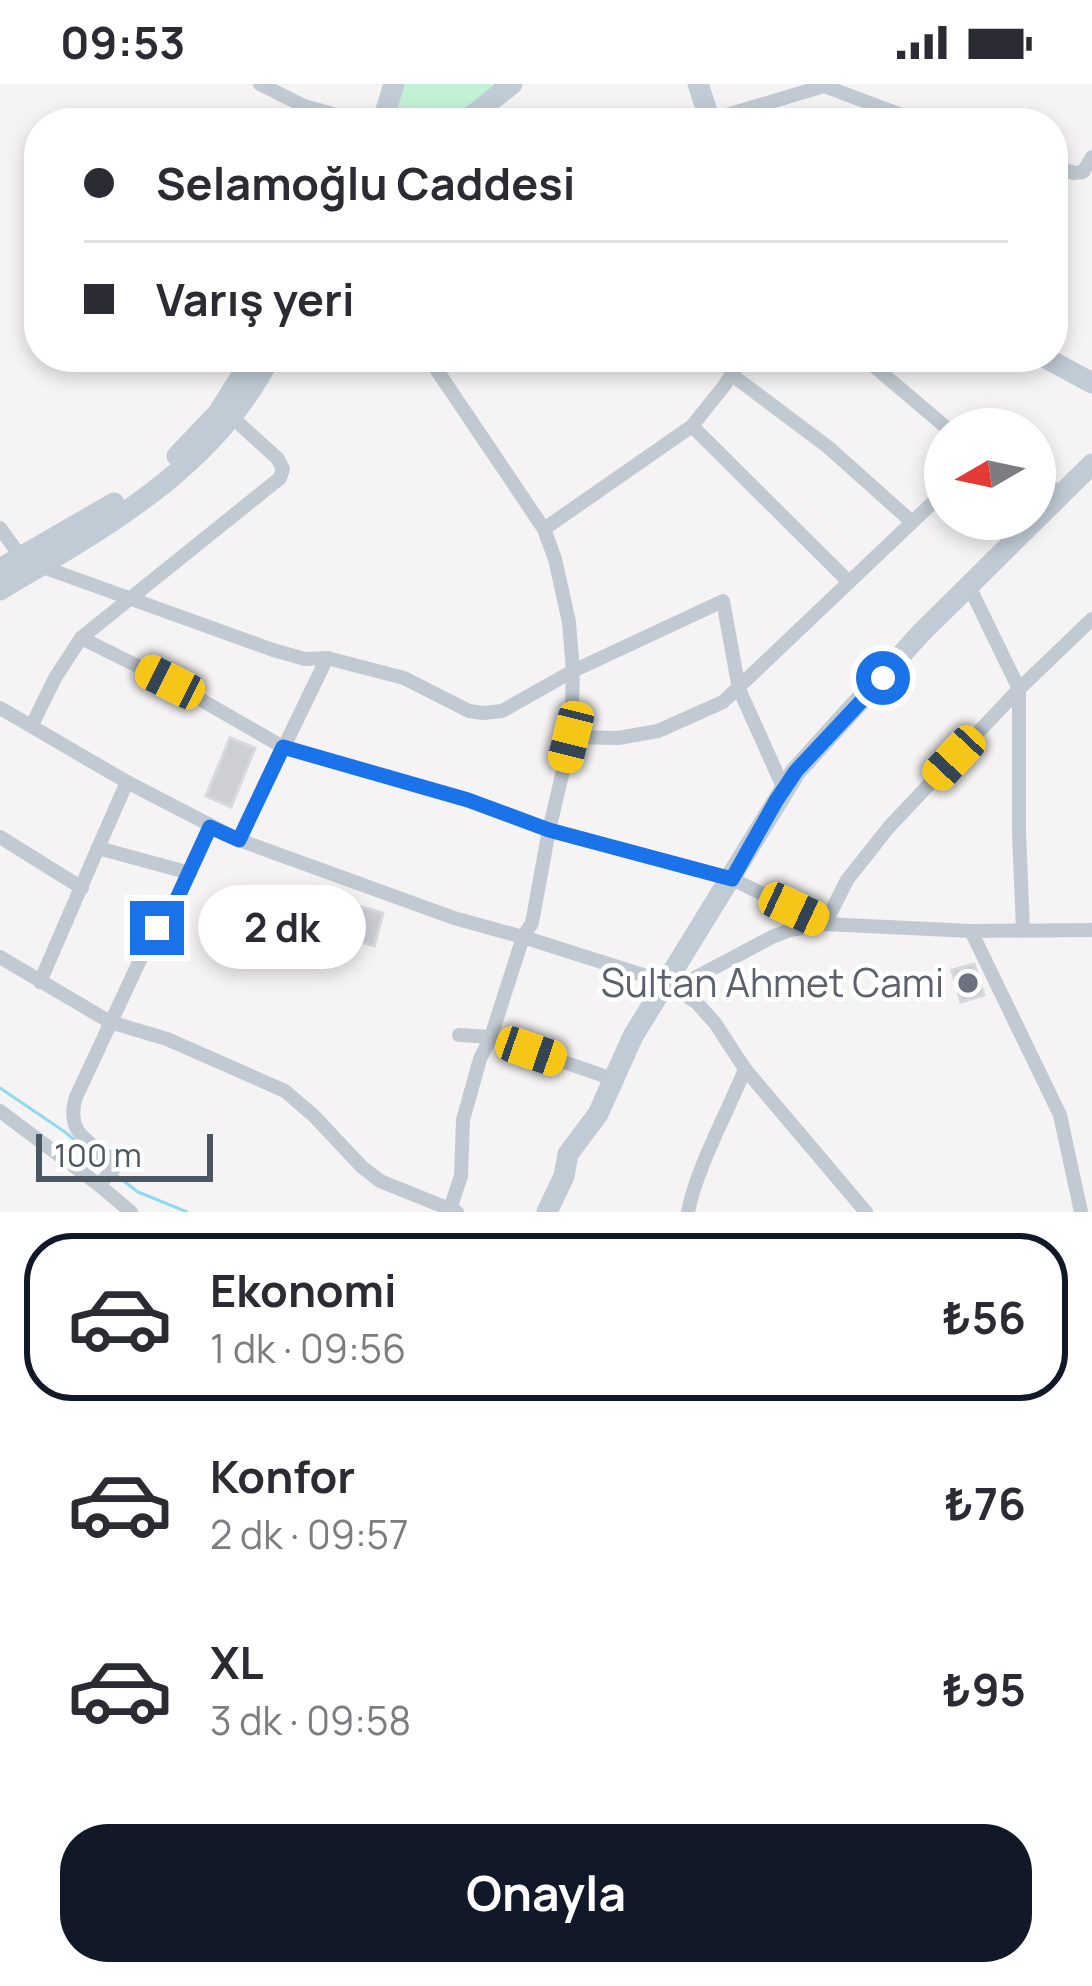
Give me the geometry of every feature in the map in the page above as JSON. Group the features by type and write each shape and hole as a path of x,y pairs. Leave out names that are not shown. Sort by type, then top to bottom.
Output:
{"street":[{"path":"482,108 512,84"},
{"path":"263,85 311,108"},
{"path":"753,108 824,85 884,108"},
{"path":"1068,171 1083,172 1092,157"},
{"path":"0,590 30,562 151,479 189,445 243,372"},
{"path":"0,569 30,562 144,500 208,446 261,372"},
{"path":"0,957 110,1022 167,1039 285,1091 380,1181 454,1210 463,1120 480,1059 536,906 571,737 573,671 569,622 544,529 438,372"},
{"path":"544,529 692,426 734,372"},
{"path":"881,372 924,409"},
{"path":"732,375 828,447 912,522"},
{"path":"32,725 81,638 280,478 284,469 278,459 232,418"},
{"path":"692,426 849,582"},
{"path":"547,1212 568,1154 598,1114 633,1036 672,985 796,771 920,633 1092,464"},
{"path":"1056,490 1061,493"},
{"path":"571,737 618,738 658,730 723,702 924,511"},
{"path":"0,528 30,562 130,601 305,659 327,658 404,678 469,711 483,713 502,711 573,671 723,601 739,689 784,789"},
{"path":"969,586 1019,689 1023,930"},
{"path":"825,924 848,880 890,826 1092,619"},
{"path":"81,638 283,747 468,800 549,830 732,879 825,924"},
{"path":"239,840 327,658"},
{"path":"0,708 239,840 454,918 672,985 715,1023 745,1069 866,1212"},
{"path":"40,982 127,782"},
{"path":"99,1185 118,1164 76,1132 70,1115 147,945 169,916 210,827"},
{"path":"0,837 82,888"},
{"path":"98,848 190,873"},
{"path":"672,985 772,937 825,924 971,931 1092,929"},
{"path":"971,931 1060,1114 1081,1212"},
{"path":"459,1035 490,1037 613,1079"},
{"path":"688,1212 692,1190 745,1069"},
{"path":"0,1111 126,1211"}],"green space":[{"path":"403,84 497,84 466,108 395,108"}],"building":[{"path":"230,738 255,748 231,807 206,796"},
{"path":"337,900 383,913 374,946 328,933"},
{"name":"Sultan Ahmet Cami","path":"974,964 984,995 961,1002 952,970"}],"waterway":[{"path":"0,1088 109,1169"},
{"path":"116,1175 138,1192 187,1212"}],"place":[{"name":"Sultan Ahmet Cami","path":"968,983"}],"route":[{"path":"157,928 169,916 210,827 239,840 283,747 468,800 549,830 732,879 796,771 883,678"}]}
